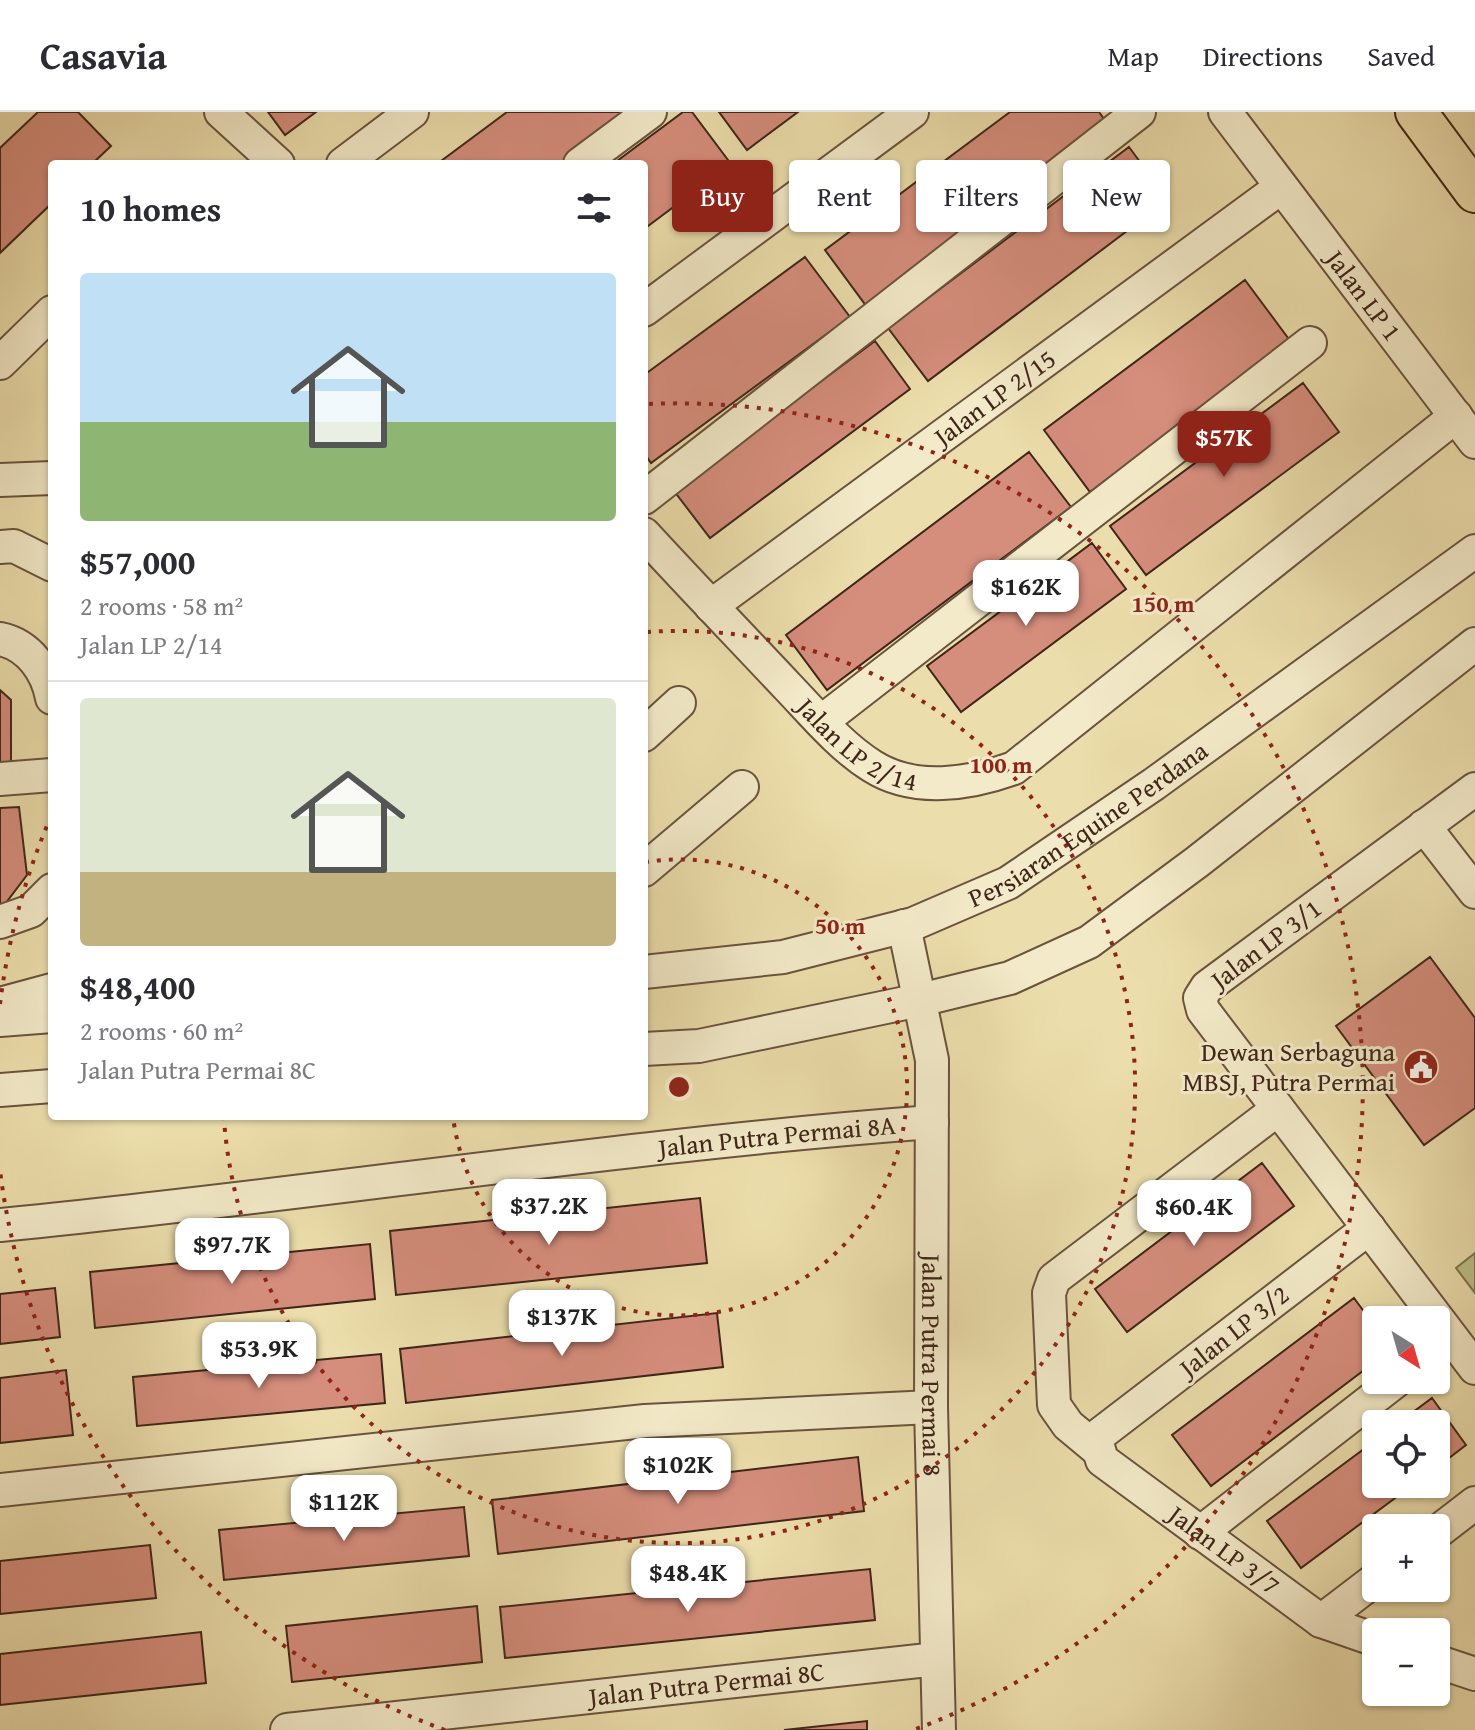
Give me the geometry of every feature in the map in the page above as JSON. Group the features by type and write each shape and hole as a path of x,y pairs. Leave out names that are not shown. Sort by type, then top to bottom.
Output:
{"main road":[{"path":"1416,112 1475,192"}],"street":[{"path":"221,112 274,160"},
{"path":"348,160 412,112"},
{"path":"585,160 650,112"},
{"path":"648,307 912,112"},
{"path":"648,495 1139,112"},
{"name":"Jalan LP 1","path":"1225,112 1475,442"},
{"name":"Jalan LP 2/15","path":"711,606 1280,188"},
{"path":"0,363 48,316"},
{"path":"821,722 1310,343"},
{"name":"Jalan LP 2/14","path":"648,538 821,722 872,767 911,780 950,784 985,778 1014,768 1456,416"},
{"path":"0,480 48,478"},
{"path":"0,547 14,546 48,563"},
{"name":"Persiaran Equine Perdana","path":"648,972 783,957 904,926 1008,883 1154,784 1475,551"},
{"path":"0,639 14,642 34,659 48,679"},
{"path":"648,1049 699,1046 920,1000 1010,978 1089,942 1197,862 1475,644"},
{"path":"648,731 679,703"},
{"path":"0,779 48,775"},
{"path":"648,867 742,787"},
{"name":"Jalan LP 3/1","path":"1419,1306 1369,1228 1203,1010 1200,998 1207,987 1475,789"},
{"path":"1424,826 1465,858 1475,892"},
{"path":"0,922 31,911 48,894"},
{"name":"Jalan Putra Permai 8","path":"904,926 932,1060 931,1407 939,1730"},
{"path":"0,1004 48,991"},
{"path":"0,1020 48,1016"},
{"path":"0,1090 48,1086"},
{"name":"Jalan LP 3/7","path":"1278,1109 1054,1279 1049,1293 1054,1405 1068,1425 1099,1442 1102,1460 1321,1621 1362,1635"},
{"name":"Jalan Putra Permai 8A","path":"0,1225 184,1207 801,1132 932,1122"},
{"name":"Jalan LP 3/2","path":"1099,1442 1369,1228"},
{"name":"Jalan LP 3/1","path":"1450,1349 1475,1368"},
{"path":"1200,1533 1379,1394"},
{"path":"0,1490 645,1421 931,1407"},
{"path":"1450,1522 1475,1503"},
{"path":"1321,1621 1362,1590"},
{"name":"Jalan Putra Permai 8C","path":"287,1730 937,1659"},
{"path":"1450,1666 1475,1674"}],"green space":[{"path":"1475,1253 1475,1293 1456,1268"}],"building":[{"path":"38,112 78,112 111,146 96,160 48,160 48,207 0,253 0,148"},
{"path":"268,112 316,112 285,135"},
{"path":"507,112 631,112 567,160 442,160"},
{"path":"683,112 692,112 728,160 672,160 672,208 648,226 648,160 618,160"},
{"path":"719,112 798,112 747,150"},
{"path":"1010,112 1099,112 1109,126 1047,172 1047,160 946,160"},
{"path":"1129,147 1139,160 1112,160"},
{"path":"916,182 916,232 967,232 867,307 825,250 849,232 900,232 900,194"},
{"path":"1063,197 1063,232 1126,232 928,381 888,328 1016,232 1047,232 1047,209"},
{"path":"805,257 850,317 651,463 648,459 648,372"},
{"path":"1245,280 1291,342 1090,492 1044,430"},
{"path":"875,341 910,389 710,538 674,491"},
{"path":"1303,383 1339,432 1146,575 1110,526"},
{"path":"1029,452 1071,507 827,690 786,635"},
{"path":"1092,543 1126,589 961,712 927,666"},
{"path":"0,690 11,700 11,771 0,771"},
{"path":"19,807 27,875 5,904 0,905 0,808"},
{"name":"Dewan Serbaguna MBSJ, Putra Permai","path":"1430,957 1475,1018 1475,1108 1424,1145 1336,1026"},
{"path":"1262,1163 1294,1206 1127,1332 1095,1289"},
{"path":"700,1198 707,1263 396,1295 390,1231"},
{"path":"370,1244 375,1299 95,1328 90,1272"},
{"path":"55,1288 60,1337 0,1344 0,1294"},
{"path":"1354,1298 1362,1309 1362,1372 1211,1486 1172,1435"},
{"path":"717,1313 723,1367 406,1403 400,1349"},
{"path":"381,1354 385,1403 137,1426 133,1377"},
{"path":"66,1370 73,1435 0,1443 0,1378"},
{"path":"1432,1398 1441,1410 1416,1410"},
{"path":"1450,1423 1466,1445 1450,1457"},
{"path":"1362,1450 1362,1498 1395,1498 1374,1514 1362,1514 1362,1523 1301,1568 1267,1521"},
{"path":"858,1457 864,1511 498,1554 492,1500"},
{"path":"464,1507 469,1556 224,1580 219,1530"},
{"path":"150,1545 156,1598 0,1614 0,1561"},
{"path":"870,1569 875,1620 505,1658 500,1607"},
{"path":"477,1606 482,1662 292,1682 286,1626"},
{"path":"201,1632 206,1683 0,1705 0,1654"},
{"path":"867,1721 867,1730 784,1730"}],"place":[{"name":"Dewan Serbaguna MBSJ, Putra Permai","path":"1421,1067"}]}
